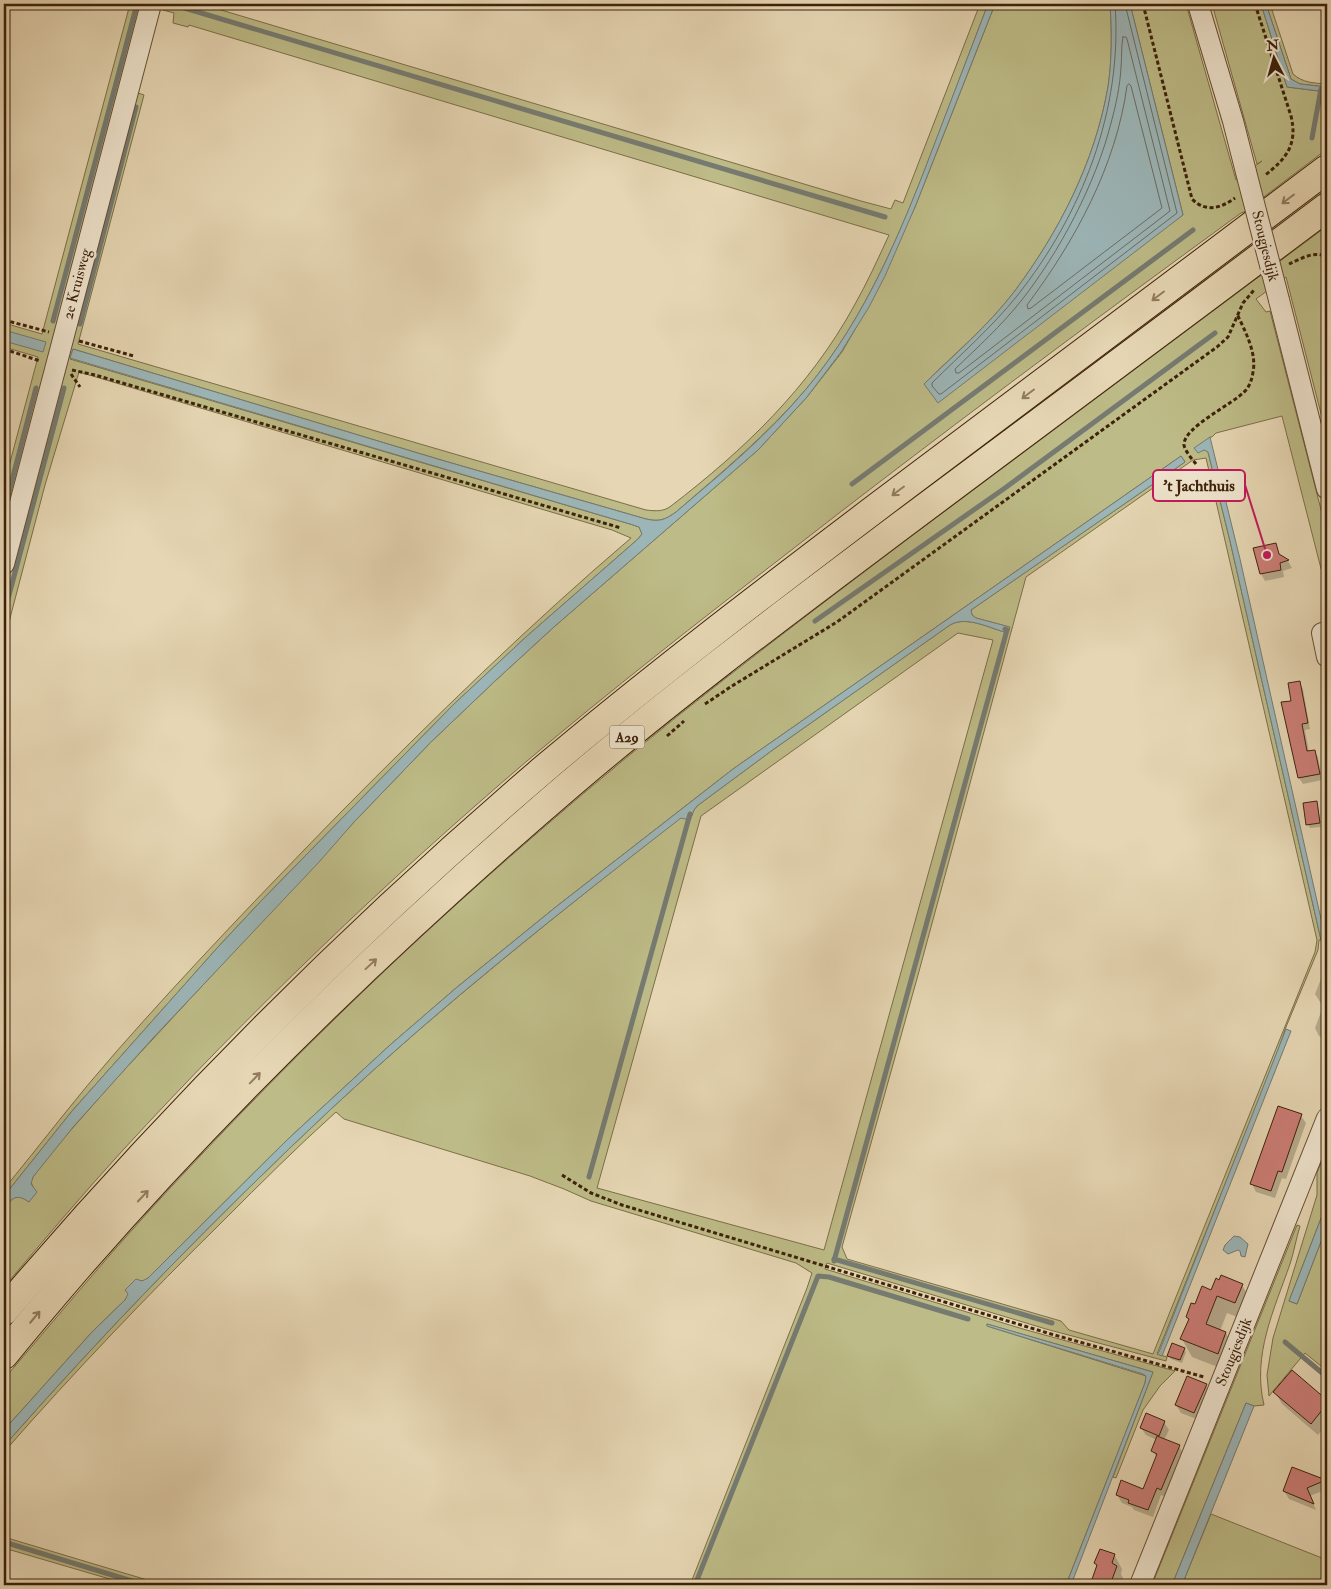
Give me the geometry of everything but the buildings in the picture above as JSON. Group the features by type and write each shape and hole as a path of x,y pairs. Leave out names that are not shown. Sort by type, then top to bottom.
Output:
{"highway":[{"name":"A29","path":"4,1311 140,1158 240,1053 341,953 546,768 724,623 1327,169"},
{"name":"A29","path":"4,1354 78,1267 136,1203 274,1058 400,937 570,784 707,673 1327,207"}],"street":[{"name":"2e Kruisweg","path":"4,564 151,4"},
{"name":"Stougjesdijk","path":"1198,4 1233,120 1327,489"},
{"path":"1322,633 1327,657"},
{"name":"Stougjesdijk","path":"1140,1585 1327,1118"}],"path":[{"path":"1286,267 1315,254 1320,254 1327,258"},
{"path":"702,706 837,622 1217,347 1228,337 1243,303 1260,285"},
{"path":"1196,464 1185,448 1184,444 1187,436 1196,426 1245,391 1251,381 1254,366 1251,350 1237,314"},
{"path":"4,349 56,367 95,375 621,528"},
{"path":"667,736 686,719"},
{"path":"562,1175 591,1194 622,1205 1051,1334 1222,1383"}],"shaded area":[{"path":"130,4 147,4 4,550 4,485 38,357 4,347 4,323 42,334"},
{"path":"159,4 201,4 891,209 895,200 903,203 980,4 988,4 897,238 882,270 848,331 807,388 777,421 676,512 665,519 646,519 441,460 73,349 70,359 630,524 639,527 642,534 527,636 453,705 262,900 72,1111 4,1196 4,1189 73,1103 171,991 255,901 446,707 556,604 631,538 612,530 79,372 45,485 4,641 4,577 132,91 144,95 78,344 646,510 659,511 668,508 698,485 749,440 796,391 817,364 854,306 889,235 189,25 188,27 173,23 174,13 163,10"},
{"path":"995,4 1110,4 1111,46 1108,87 1102,115 1084,169 1060,221 1046,245 1004,304 924,384 1183,215 1130,4 1186,4 1236,180 1262,161 1257,164 1212,4 1261,4 1287,87 1327,92 1327,149 898,468 655,656 527,761 370,901 219,1048 123,1150 4,1287 4,1209 9,1202 17,1197 21,1197 29,1202 34,1189 31,1182 33,1177 49,1155 114,1081 354,822 431,742 555,626 758,450 807,397 842,352 915,207"},
{"path":"1266,4 1270,4 1293,74 1305,81 1327,84 1327,87 1300,84 1291,79"},
{"path":"1327,226 1327,437 1286,277 1256,299 1266,312 1270,311 1327,533 1327,592 1282,416 1216,433 1210,437 1202,450 1208,452 1230,541 1321,940 1319,940 1318,950 1157,1354 1167,1357 1166,1361 1046,1329 827,1263 825,1269 1023,1329 1175,1371 1160,1386 1143,1410 1116,1478 1113,1477 1153,1372 987,1324 987,1326 1146,1376 1145,1383 1066,1585 690,1585 812,1273 796,1263 591,1201 530,1176 344,1119 336,1112 279,1165 167,1277 84,1363 4,1452 4,1446 43,1402 123,1316 246,1190 373,1070 459,996 547,923 681,817 690,820 697,806 774,749 950,625 964,621 1008,633 1009,627 976,618 972,615 971,610 1185,462 1181,456 733,769 557,906 456,988 390,1045 288,1139 148,1278 126,1290 129,1294 125,1300 92,1332 4,1430 4,1379 149,1211 241,1113 336,1017 434,925 580,796 766,646","holes":["1206,458 1317,940 1315,952 1153,1354 1069,1330 1061,1321 847,1259 842,1247 1026,577 1193,460","958,633 993,640 824,1250 597,1188 701,816"]},
{"path":"1327,1148 1327,1203 1289,1301 1297,1304 1327,1226 1327,1371 1305,1353 1269,1396 1267,1375 1273,1338 1317,1195 1317,1173"},
{"path":"1297,1225 1300,1226 1293,1255 1266,1333 1261,1368 1264,1405 1254,1406 1246,1403 1172,1585 1152,1585"},
{"path":"1211,1514 1327,1560 1327,1585 1182,1585"},
{"path":"4,1537 164,1585 130,1585 4,1548"}],"water":[{"path":"988,4 995,4 915,207 885,276 869,307 841,352 807,397 758,450 555,626 431,742 153,1038 74,1126 33,1177 31,1184 37,1192 29,1202 17,1197 9,1202 4,1209 4,1196 72,1111 262,900 453,705 527,636 642,534 639,527 630,524 70,358 73,349 441,460 646,519 665,519 710,483 777,422 828,361 847,332 881,272 909,209"},
{"path":"1110,4 1130,4 1183,215 938,403 924,384 1004,305 1046,245 1073,195 1094,142 1108,87 1111,46"},
{"path":"1261,4 1266,4 1291,79 1300,84 1327,87 1327,92 1287,87"},
{"path":"4,330 46,342 43,352 4,341"},
{"path":"1210,437 1240,559 1326,941 1321,940 1208,452 1204,450 1198,453 1194,448"},
{"path":"1181,456 1185,462 971,610 972,615 976,618 1010,627 1008,633 964,621 950,625 774,749 697,806 690,820 681,818 459,996 373,1070 246,1190 123,1316 4,1446 4,1430 92,1332 125,1300 128,1294 125,1290 136,1279 142,1281 148,1278 288,1139 390,1045 456,988 557,906 733,769"},
{"path":"1286,1029 1291,1031 1162,1356 1157,1354"},
{"path":"1327,1203 1327,1226 1297,1304 1289,1301"},
{"path":"1234,1236 1240,1237 1248,1244 1245,1257 1241,1256 1238,1250 1228,1254 1223,1250 1225,1245"},
{"path":"987,1324 1153,1372 1071,1585 1066,1585 1145,1383 1146,1376 987,1326"},
{"path":"1246,1403 1254,1406 1182,1585 1172,1585"}],"waterway":[{"path":"53,321 137,4"},
{"path":"171,4 885,217"},
{"path":"1312,138 1321,89"},
{"path":"80,324 136,107"},
{"path":"852,484 1193,230"},
{"path":"815,621 1005,488 1215,333"},
{"path":"4,511 36,388"},
{"path":"4,614 64,388"},
{"path":"834,1261 1007,630 1005,629"},
{"path":"589,1177 690,814"},
{"path":"834,1259 1052,1323"},
{"path":"695,1585 818,1276 829,1277 968,1319"},
{"path":"1285,1342 1327,1377"},
{"path":"4,1542 145,1585"}],"place":[{"name":"'t Jachthuis","path":"1267,555"}]}
